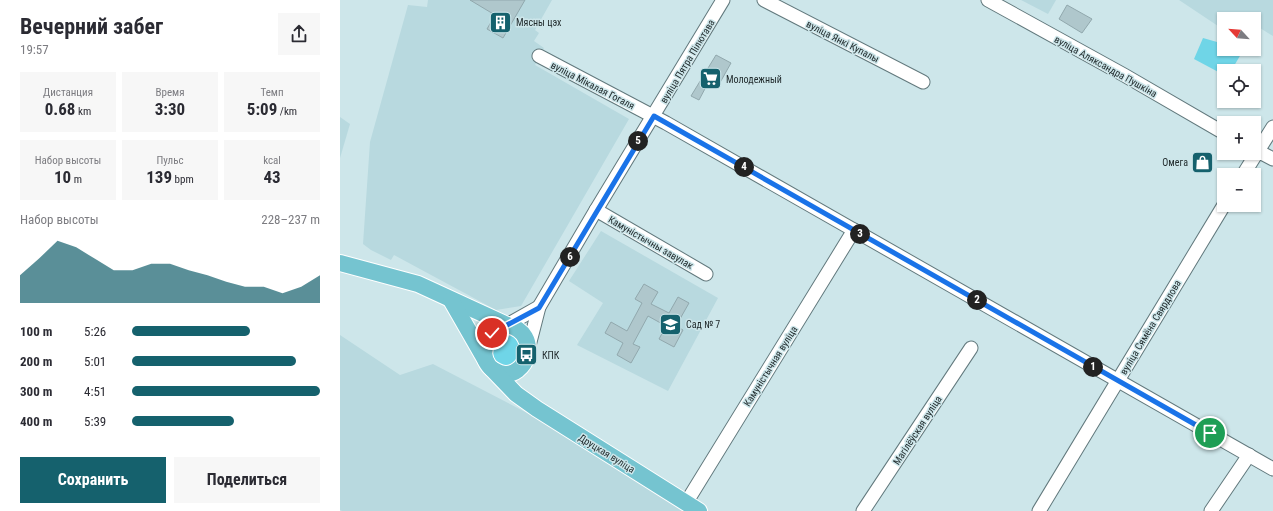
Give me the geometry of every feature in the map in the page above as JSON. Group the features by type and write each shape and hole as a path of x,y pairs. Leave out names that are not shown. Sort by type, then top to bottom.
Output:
{"main road":[{"path":"340,263 418,284 521,331 527,338 528,346 516,394"},
{"name":"Друцкая вуліца","path":"451,300 490,366 516,394 693,507"},
{"path":"507,325 499,328 488,340 485,348 490,366 505,374 512,373 523,364"}],"street":[{"name":"вуліца Пятра Пілютава","path":"528,346 539,308 596,210 723,0"},
{"name":"вуліца Янкі Купалы","path":"764,0 923,82"},
{"name":"вуліца Аляксандра Пушкіна","path":"988,0 1124,75 1217,129"},
{"name":"вуліца Мікалая Гогаля","path":"539,56 654,116 1273,469"},
{"path":"1261,143 1273,127"},
{"path":"1261,153 1273,160"},
{"name":"Камуністычны завулак","path":"596,210 706,274"},
{"name":"вуліца Сямёна Свярдлова","path":"1039,511 1220,212"},
{"name":"Камуністычная вуліца","path":"693,507 854,230"},
{"path":"507,325 539,308"},
{"name":"Магілёўская вуліца","path":"863,511 971,348"},
{"path":"1211,511 1249,455"}],"shaded area":[{"path":"428,0 552,0 535,30 539,33 534,41 544,48 535,65 629,119 521,306 496,310 394,255 391,260 371,250 363,244 370,142 408,5 427,7"},
{"path":"1021,0 1056,0 1048,14"},
{"path":"1179,0 1273,0 1273,36 1261,29 1261,12 1217,12 1217,25"},
{"path":"1203,38 1217,42 1217,56 1240,56 1235,64 1217,64 1217,71 1194,59"},
{"path":"340,117 350,124 340,158"},
{"path":"601,231 718,298 668,391 577,345 603,303 569,281"},
{"path":"340,335 400,375 433,364 552,426 686,511 340,510"},
{"path":"503,335 513,337 521,346 522,350 514,365 500,366 493,360 491,347"}],"building":[{"name":"Мясны цэх","path":"470,0 525,0 503,38 487,29 495,15"},
{"path":"1067,5 1092,19 1082,33 1059,19"},
{"name":"Молодежный","path":"716,55 731,63 717,88 708,83 699,100 691,96"},
{"name":"Сад № 7","path":"644,284 658,292 651,304 669,313 678,297 689,303 676,326 683,330 674,347 659,339 666,326 648,316 633,344 640,347 631,363 617,355 623,343 605,333 611,322 627,331 642,303 635,299"}],"place":[{"name":"Мясны цэх","path":"501,22"},
{"name":"Молодежный","path":"711,79"},
{"name":"Омега","path":"1203,162"},
{"name":"Сад № 7","path":"670,324"},
{"name":"КПК","path":"527,355"}],"route":[{"path":"492,333 539,308 596,210 654,116 1210,433"}]}
